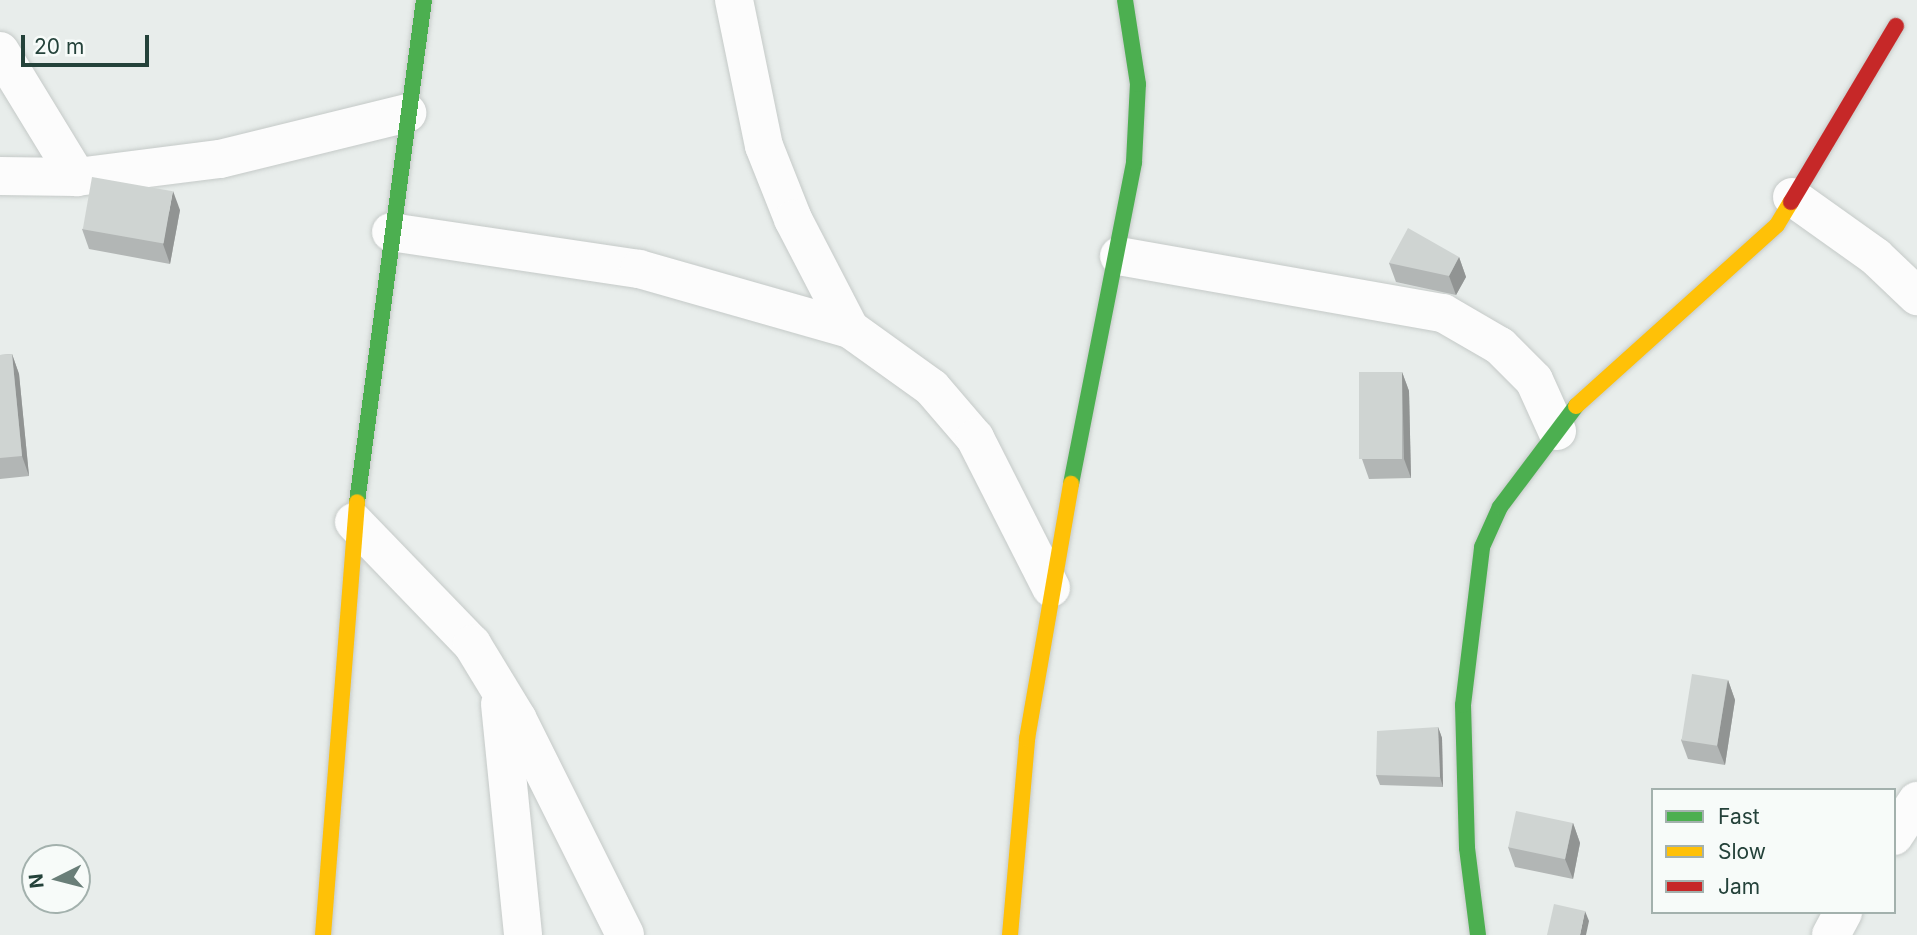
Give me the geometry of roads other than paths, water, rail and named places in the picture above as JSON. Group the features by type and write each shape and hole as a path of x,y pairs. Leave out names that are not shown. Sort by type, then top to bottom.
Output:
{"street":[{"path":"323,935 354,522 424,0"},
{"path":"734,0 764,146 793,219 849,329"},
{"path":"1010,935 1027,739 1051,588 1119,256 1135,162 1138,84 1125,0"},
{"path":"1478,935 1467,848 1463,705 1482,547 1500,507 1588,390 1777,225 1896,26"},
{"path":"0,51 77,177"},
{"path":"0,176 77,177 220,159 407,113"},
{"path":"1792,197 1914,292"},
{"path":"391,232 639,269 849,329 932,388 975,438 1051,588"},
{"path":"1119,256 1443,313 1500,346 1534,380 1558,431"},
{"path":"354,522 472,644 498,686 625,935"},
{"path":"498,686 523,935"},
{"path":"1896,833 1917,801"},
{"path":"1831,935 1842,914"}]}
